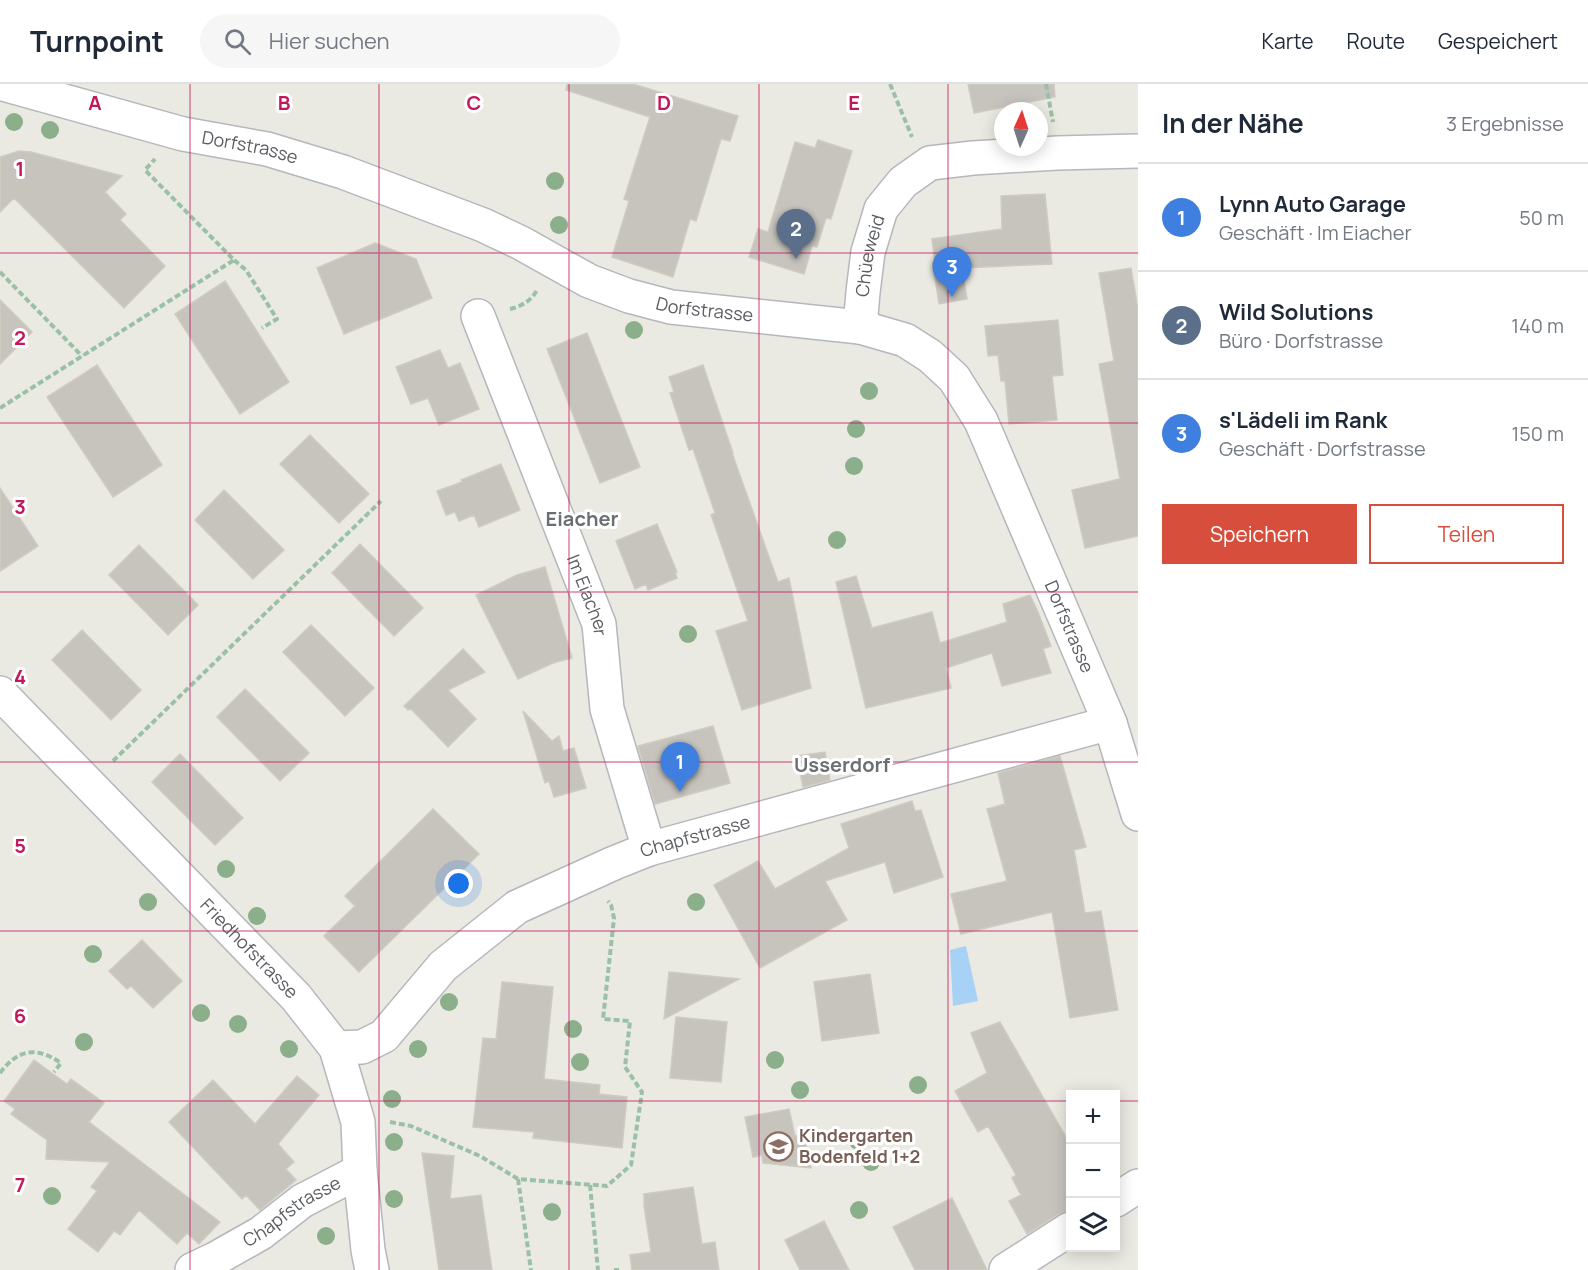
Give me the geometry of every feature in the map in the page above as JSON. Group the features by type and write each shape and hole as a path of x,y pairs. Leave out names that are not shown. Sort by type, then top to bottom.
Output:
{"street":[{"name":"Dorfstrasse","path":"3,84 183,134 267,149 343,172 483,225 521,243 589,281 629,296 671,307 860,327 905,340 930,356 954,378 981,421 1110,723 1138,814"},
{"name":"Chüeweid","path":"860,327 868,252 881,209 903,182 930,163 1057,153 1138,151"},
{"name":"Im Eiacher","path":"478,316 599,624 607,709 649,849"},
{"name":"Friedhofstrasse","path":"0,693 296,997 336,1048 358,1122 360,1170 372,1270"},
{"name":"Chapfstrasse","path":"336,1048 362,1047 384,1036 443,966 517,907 614,863 649,849 1110,723"},
{"name":"Chapfstrasse","path":"192,1270 261,1233 302,1201 360,1170"},
{"path":"1119,1198 1138,1186"},
{"path":"1006,1270 1066,1232"}],"path":[{"path":"890,84 913,138"},
{"path":"1046,84 1054,129"},
{"path":"159,155 145,170 246,270 277,319 262,328"},
{"path":"0,408 234,260"},
{"path":"0,272 82,356"},
{"path":"108,767 381,501"},
{"path":"388,1121 411,1126 480,1156 518,1179 607,1186 631,1166 642,1092 625,1067 630,1021 603,1019 614,918 611,905 605,897"},
{"path":"0,1073 8,1063 24,1052 33,1051 61,1063 54,1072"},
{"path":"518,1179 531,1270"},
{"path":"590,1185 598,1270"}],"water":[{"path":"966,946 978,1001 953,1006 950,950"}],"building":[{"path":"567,84 633,84 738,116 730,141 721,139 696,221 690,219 673,277 612,257 629,201 624,199 650,117 566,90"},
{"path":"968,84 1054,84 1055,97 1030,102 994,102 994,109 974,113"},
{"path":"818,140 852,151 831,219 826,218 817,247 812,246 804,274 749,257 758,229 768,232 795,142 815,148"},
{"path":"19,151 31,152 122,176 105,192 126,214 120,220 165,266 124,308 14,198 0,212 0,157"},
{"path":"1045,194 1052,264 962,268 967,299 939,304 932,239 1002,229 1001,196"},
{"path":"375,243 416,259 432,298 344,334 317,268"},
{"path":"1131,268 1138,309 1138,536 1085,548 1072,490 1120,479 1099,364 1114,361 1099,273"},
{"path":"225,281 289,382 240,414 175,314"},
{"path":"0,300 32,332 0,364"},
{"path":"1058,320 1063,375 1052,376 1057,420 1009,424 1005,381 1001,381 998,355 988,356 985,326"},
{"path":"587,333 640,467 600,483 547,349"},
{"path":"440,350 448,368 460,363 479,409 439,425 428,398 411,404 396,367"},
{"path":"97,365 162,465 113,497 47,397"},
{"path":"703,365 778,582 789,578 811,688 742,710 716,631 748,621 711,515 715,513 693,449 689,450 670,393 674,392 669,377"},
{"path":"310,435 369,494 339,523 280,464"},
{"path":"501,464 520,510 479,527 474,515 459,521 455,512 446,515 437,491"},
{"path":"0,488 38,546 0,571"},
{"path":"224,490 284,550 253,579 195,520"},
{"path":"657,524 677,572 675,572 677,578 648,590 646,584 635,589 616,541"},
{"path":"360,544 423,608 394,636 332,573"},
{"path":"139,545 198,605 168,635 109,575"},
{"path":"545,567 572,658 553,663 518,679 476,595 517,575"},
{"path":"856,576 872,628 932,612 940,643 1007,622 1003,604 1030,595 1051,646 1043,649 1051,673 1002,686 992,653 946,668 951,688 866,708 836,582"},
{"path":"311,625 374,688 345,716 283,652"},
{"path":"82,630 141,690 111,720 52,660"},
{"path":"463,649 485,672 448,690 476,719 448,747 411,709 408,710 404,706"},
{"path":"245,689 309,753 280,781 217,717"},
{"path":"523,711 552,741 559,736 563,751 574,748 586,788 554,797 549,781 545,783"},
{"path":"713,726 730,783 655,804 638,746"},
{"path":"825,752 830,780 803,787 797,756"},
{"path":"180,754 243,818 215,845 152,782"},
{"path":"1060,756 1086,847 1074,850 1085,913 1101,911 1118,1010 1070,1018 1052,912 961,934 951,894 1007,881 987,809 1005,804 998,773"},
{"path":"912,801 915,811 921,810 943,877 894,893 885,862 825,881 847,920 760,968 714,885 758,861 775,889 849,848 841,824"},
{"path":"433,809 479,854 359,972 324,936 355,906 345,896"},
{"path":"142,940 182,981 153,1008 131,986 127,989 109,971"},
{"path":"669,972 739,979 664,1019"},
{"path":"870,974 879,1033 822,1041 814,982"},
{"path":"502,982 553,987 544,1079 600,1085 599,1094 627,1097 622,1148 533,1138 534,1132 473,1127 483,1038 496,1039"},
{"path":"676,1017 727,1022 721,1082 670,1078"},
{"path":"1000,1022 1066,1137 1066,1211 1027,1234 1009,1201 1021,1195 1012,1178 1016,1175 988,1126 978,1132 955,1091 987,1073 971,1033"},
{"path":"34,1060 67,1084 71,1079 104,1103 89,1122 220,1222 199,1244 187,1233 177,1244 139,1210 120,1235 114,1231 98,1252 68,1229 97,1191 91,1187 110,1162 46,1159 47,1140 11,1114 15,1109 4,1101"},
{"path":"297,1076 319,1095 278,1144 294,1162 286,1169 296,1180 260,1210 246,1195 242,1199 169,1122 213,1080 255,1124"},
{"name":"Kindergarten Bodenfeld 1+2","path":"789,1109 795,1136 804,1135 811,1168 763,1163 762,1155 753,1157 745,1117"},
{"path":"422,1153 454,1156 450,1199 481,1195 492,1270 439,1270"},
{"path":"693,1187 702,1244 715,1242 719,1270 632,1270 630,1255 651,1252 644,1194"},
{"path":"952,1198 987,1270 915,1270 893,1227"},
{"path":"824,1221 849,1270 800,1270 785,1240"}],"place":[{"name":"Wild Solutions","path":"796,259"},
{"name":"s'Lädeli im Rank","path":"952,297"},
{"name":"Lynn Auto Garage","path":"680,792"},
{"name":"Kindergarten Bodenfeld 1+2","path":"778,1146"}],"district":[{"name":"Eiacher","path":"582,519"},
{"name":"Usserdorf","path":"842,765"}]}
